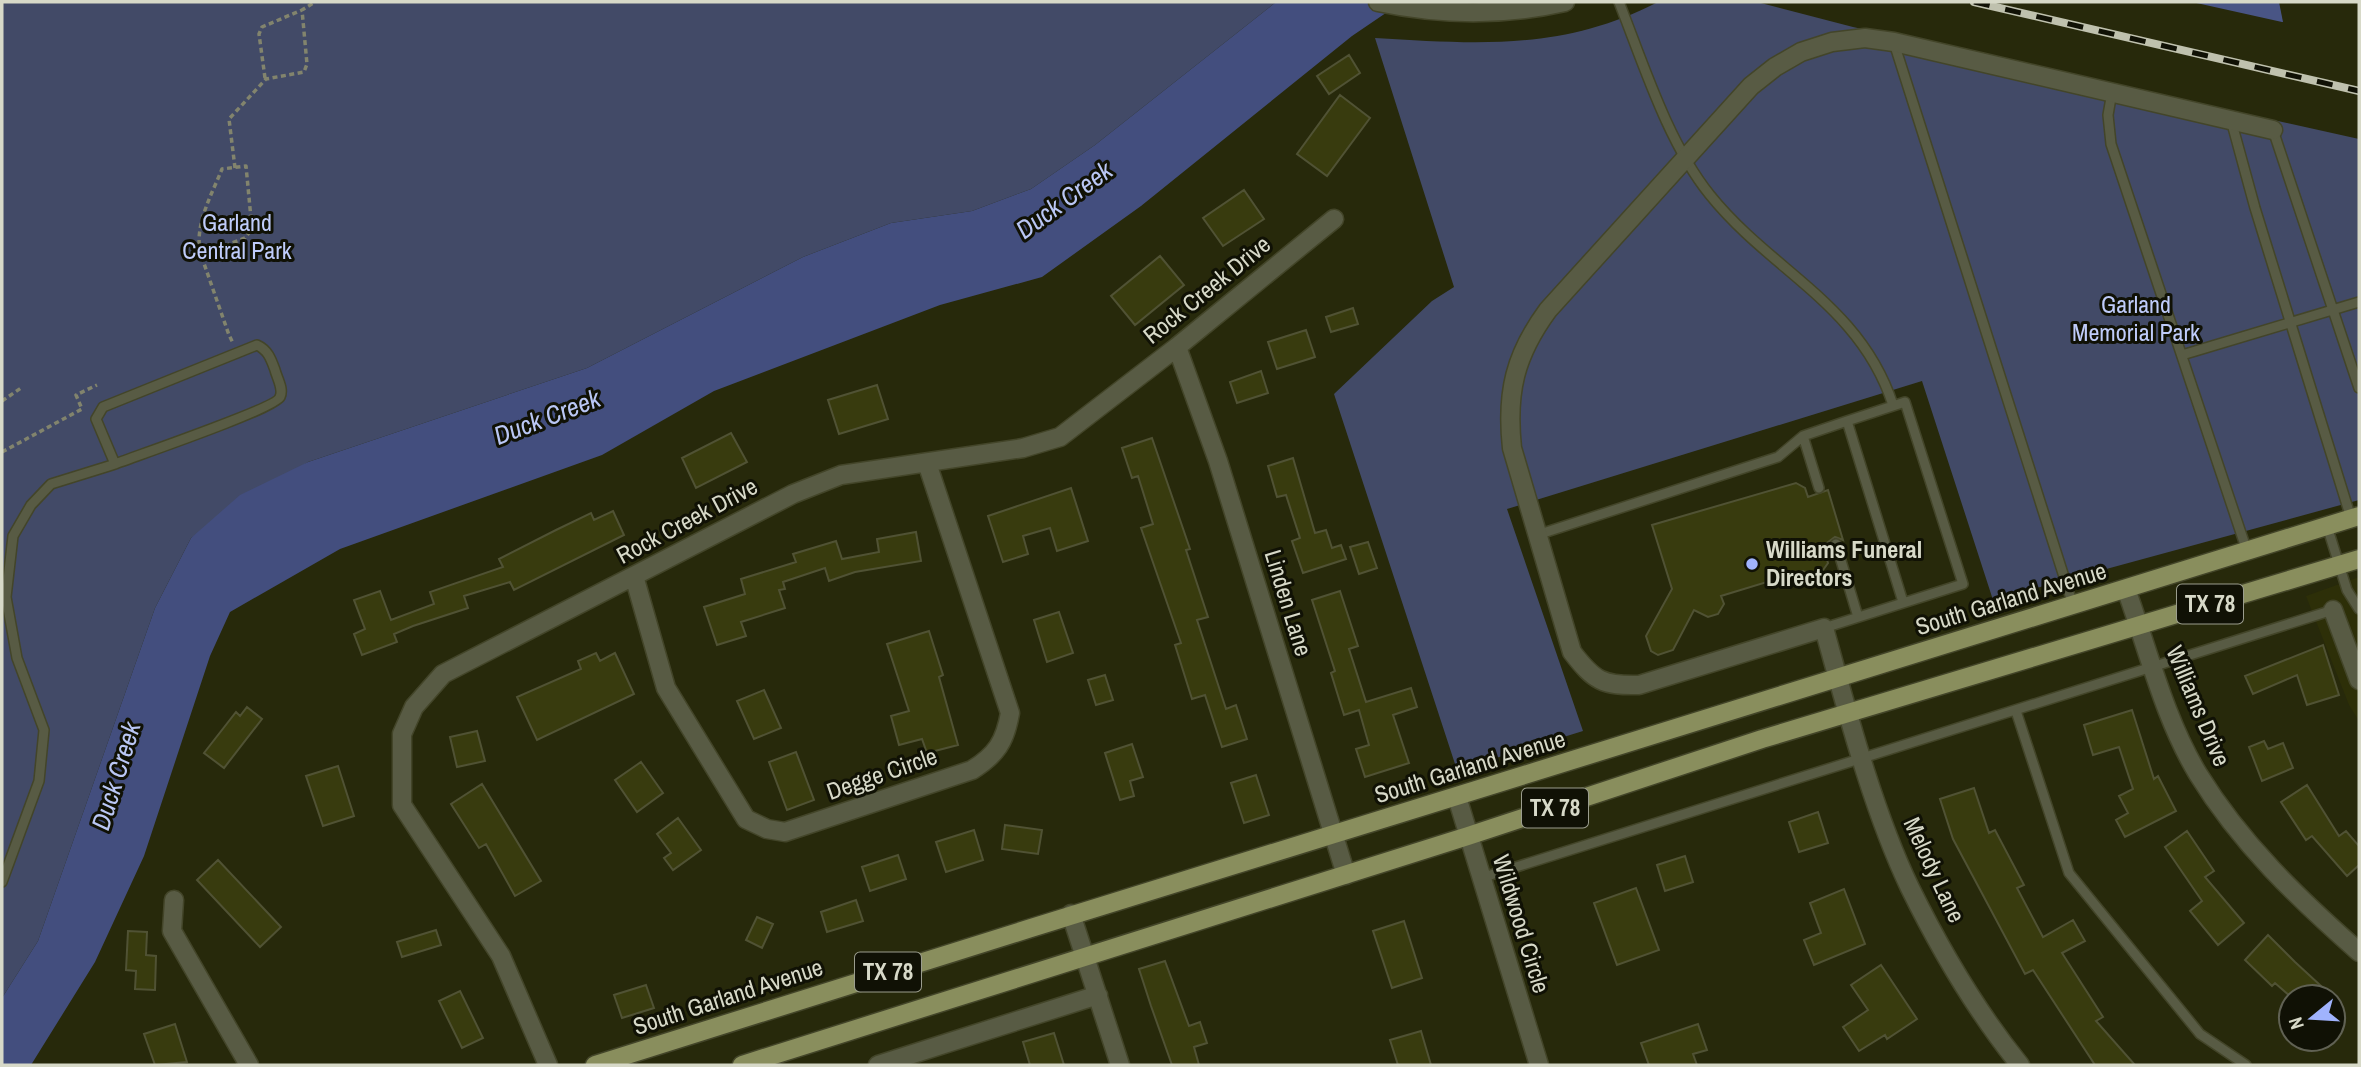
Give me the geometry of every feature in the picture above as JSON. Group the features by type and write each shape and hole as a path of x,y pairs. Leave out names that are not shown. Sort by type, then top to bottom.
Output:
{"main road":[{"name":"South Garland Avenue","path":"596,1065 1070,914 1333,836 2355,517"},
{"name":"TX 78","path":"742,1065 1346,875 1849,712 2359,559"}],"street":[{"path":"1378,2 1460,12 1535,9 1565,2"},
{"path":"1824,628 1639,685 1613,685 1587,672 1572,652 1512,448 1508,415 1515,371 1531,334 1548,310 1751,86 1801,52 1832,42 1865,38 1894,41 2273,130"},
{"name":"Rock Creek Drive","path":"548,1065 500,956 402,805 401,734 414,708 443,674 793,494 829,480 1023,448 1060,437 1177,347 1334,219"},
{"name":"Linden Lane","path":"1177,347 1218,461 1346,875"},
{"name":"Degge Circle","path":"634,576 666,688 746,820 767,829 785,832 972,770 996,754 1006,734 1010,713 926,463"},
{"name":"Williams Drive","path":"2126,589 2153,666 2197,772 2240,836 2288,888 2359,952"},
{"path":"2333,610 2359,680"},
{"name":"Melody Lane","path":"1824,628 1863,758 1910,888 1971,997 2020,1065"},
{"name":"Wildwood Circle","path":"1457,797 1539,1065"},
{"path":"174,901 172,931 249,1065"},
{"path":"1070,914 1120,1065"},
{"path":"878,1065 1098,995"}],"lane":[{"path":"1619,2 1686,157 1708,193 1733,221 1838,313 1864,344 1882,373 1893,405"},
{"path":"1894,41 2073,605"},
{"path":"2112,91 2108,115 2111,144 2247,551"},
{"path":"2231,118 2255,208 2355,517"},
{"path":"2273,130 2359,388"},
{"path":"2182,355 2359,302"},
{"path":"2,882 39,781 44,730 17,658 6,597 13,536 31,505 51,484 115,464 275,403 280,397 281,389 269,355 257,345 103,407 96,419 115,464"},
{"path":"1537,535 1777,457 1803,436 1905,402 1963,584 1824,628"},
{"path":"1847,421 1903,602"},
{"path":"1803,436 1819,488"},
{"path":"2327,526 2347,590 2359,609"},
{"path":"1836,544 1858,617"},
{"path":"1481,878 2333,610"},
{"path":"2016,710 2069,873 2200,1034 2246,1065"}],"path":[{"path":"265,79 258,34 262,27 315,2"},
{"path":"235,167 229,119 265,79 304,72 307,64 302,10"},
{"path":"201,255 245,238 253,229 246,166 222,169 202,219 201,255 229,335"},
{"path":"2,452 82,409 76,395 97,385"},
{"path":"2,401 21,388"}],"shaded area":[{"path":"2192,2 2279,2 2283,22 2282,22"},
{"path":"2359,577 2359,721 2349,705 2306,596"}],"green space":[{"name":"Garland Central Park","path":"2,2 1276,2 1095,145 1031,189 972,211 891,223 803,257 587,368 308,462 191,538 155,608 38,941 2,998"},
{"name":"Garland Memorial Park","path":"1658,2 1757,2 1853,27 2359,139 2359,500 1993,600 1922,381 1507,509 1583,731 1457,770 1334,394 1432,301 1454,287 1375,38 1485,42 1554,37 1623,18"}],"water":[{"name":"Duck Creek","path":"1276,2 1402,2 1352,36 1141,206 1042,277 940,305 714,391 602,455 340,549 230,612 210,656 144,856 95,962 31,1065 2,1065 2,998 38,941 155,608 191,538 240,495 308,462 587,368 803,257 891,223 972,211 1031,189 1095,145"}],"building":[{"path":"1349,55 1360,73 1329,94 1317,76"},
{"path":"1340,95 1370,118 1327,176 1297,154"},
{"path":"1244,190 1264,219 1223,246 1203,218"},
{"path":"1160,256 1184,285 1135,325 1111,296"},
{"path":"1353,308 1358,324 1331,332 1326,317"},
{"path":"1306,330 1315,357 1277,369 1268,342"},
{"path":"1261,371 1268,393 1237,403 1230,382"},
{"path":"877,385 888,419 839,434 828,400"},
{"path":"731,433 747,462 696,488 682,458"},
{"path":"1152,438 1190,549 1186,550 1208,617 1197,620 1226,709 1236,705 1247,739 1222,747 1205,695 1192,699 1175,645 1181,643 1141,528 1153,524 1138,476 1132,478 1122,448"},
{"path":"1293,458 1315,533 1326,530 1332,548 1341,545 1346,559 1303,573 1292,541 1300,538 1286,495 1277,497 1268,466"},
{"path":"1796,483 1805,488 1808,497 1828,490 1843,540 1835,537 1823,546 1828,563 1821,573 1811,576 1803,571 1721,596 1724,604 1718,614 1708,617 1694,610 1673,650 1658,655 1651,651 1646,636 1672,589 1652,525"},
{"path":"1071,488 1088,541 1057,551 1050,528 1023,536 1028,554 1003,562 988,516"},
{"path":"613,511 624,535 514,590 510,582 464,596 468,608 394,634 397,642 362,655 354,634 365,629 354,600 380,591 391,620 434,604 430,592 503,567 499,559 556,530 591,513 594,520"},
{"path":"916,532 921,561 855,572 829,581 825,568 783,582 785,589 779,590 785,608 741,622 746,636 717,645 704,607 745,594 741,579 796,562 793,554 836,541 842,559 879,552 877,539"},
{"path":"1368,542 1377,568 1359,574 1350,547"},
{"path":"1340,591 1358,646 1349,649 1366,702 1411,688 1417,707 1393,715 1409,763 1365,777 1356,749 1369,745 1359,710 1344,715 1331,673 1335,671 1312,600"},
{"path":"1059,612 1073,653 1047,662 1034,620"},
{"path":"929,631 943,675 939,677 958,745 927,753 922,739 899,745 891,716 909,711 887,644"},
{"path":"2323,645 2339,695 2307,705 2297,675 2253,694 2245,676"},
{"path":"596,653 600,661 615,653 634,694 537,740 517,697 581,669 578,661"},
{"path":"1105,675 1113,700 1096,705 1088,680"},
{"path":"764,690 781,728 754,739 737,701"},
{"path":"247,707 262,719 224,768 204,753 236,712 240,716"},
{"path":"2132,710 2154,779 2158,776 2176,811 2125,837 2116,820 2128,813 2119,796 2133,789 2119,747 2093,755 2084,725"},
{"path":"477,731 485,761 457,767 450,737"},
{"path":"2264,741 2268,749 2283,743 2293,768 2262,781 2249,747"},
{"path":"1132,744 1143,777 1130,781 1134,796 1120,800 1105,753"},
{"path":"796,752 814,800 787,810 769,762"},
{"path":"641,762 663,793 637,812 615,780"},
{"path":"338,766 354,816 323,826 306,776"},
{"path":"1256,775 1269,815 1244,823 1231,783"},
{"path":"482,784 541,881 515,896 486,844 479,848 451,804"},
{"path":"2307,785 2339,836 2346,831 2359,846 2359,865 2347,876 2312,836 2306,840 2281,802"},
{"path":"1974,788 1989,833 1995,830 2024,885 2017,888 2043,937 2073,920 2085,941 2062,953 2103,1017 2096,1021 2135,1065 2095,1065 2033,970 2025,974 1953,839 1940,799"},
{"path":"1818,812 1828,843 1799,852 1789,822"},
{"path":"678,818 701,850 673,870 664,858 671,853 657,834"},
{"path":"1005,825 1042,830 1038,854 1002,849"},
{"path":"974,830 983,860 946,872 936,842"},
{"path":"2187,831 2214,871 2205,877 2244,923 2218,945 2190,911 2202,901 2165,847"},
{"path":"898,855 906,879 870,891 862,867"},
{"path":"1685,856 1693,882 1665,891 1657,865"},
{"path":"218,860 281,927 260,947 197,880"},
{"path":"1636,888 1659,950 1617,965 1594,903"},
{"path":"1844,889 1865,944 1814,965 1804,940 1821,933 1810,903"},
{"path":"856,900 863,921 827,932 821,912"},
{"path":"757,917 773,924 762,948 746,940"},
{"path":"1404,921 1422,978 1392,988 1373,931"},
{"path":"436,930 441,945 402,957 397,942"},
{"path":"128,931 147,932 146,955 156,956 155,990 135,989 136,971 126,970"},
{"path":"2268,935 2318,983 2275,983 2272,986 2245,960"},
{"path":"1165,961 1189,1026 1200,1022 1207,1043 1194,1047 1199,1065 1172,1065 1151,1006 1139,969"},
{"path":"1881,965 1917,1019 1887,1039 1885,1035 1859,1051 1843,1027 1868,1010 1851,985"},
{"path":"646,985 654,1008 622,1018 614,995"},
{"path":"460,991 483,1038 462,1048 439,1001"},
{"path":"175,1024 187,1062 155,1065 144,1034"},
{"path":"1698,1024 1707,1050 1693,1054 1697,1065 1649,1065 1641,1043"},
{"path":"1421,1031 1431,1065 1398,1065 1390,1040"},
{"path":"1054,1033 1064,1065 1030,1065 1023,1042"}],"railway":[{"path":"1974,2 2359,91"}],"place":[{"name":"Williams Funeral Directors","path":"1752,564"}]}
